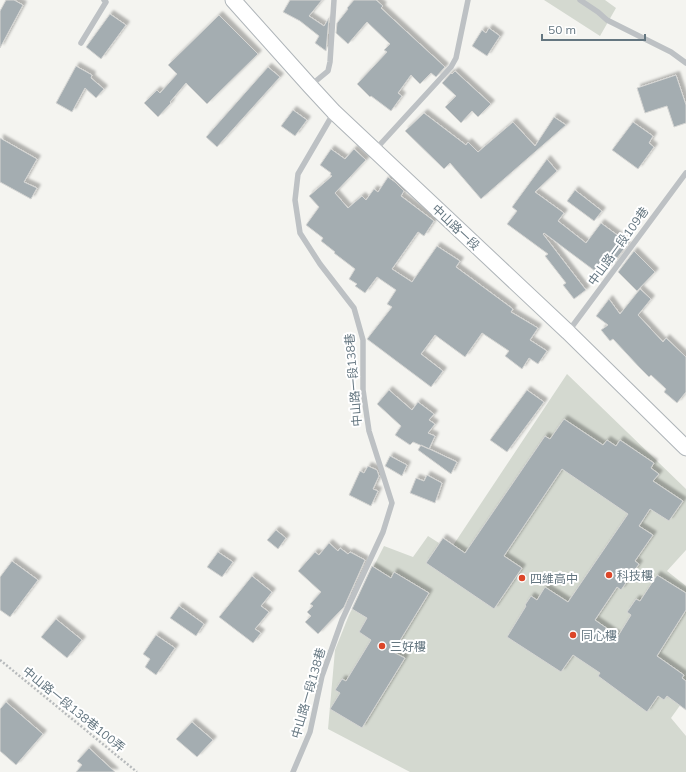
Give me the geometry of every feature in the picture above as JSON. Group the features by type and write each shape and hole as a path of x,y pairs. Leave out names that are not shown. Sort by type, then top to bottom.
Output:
{"street":[{"name":"中山路一段","path":"233,0 334,112 568,332 686,448"}],"lane":[{"path":"81,43 106,2 104,0"},
{"path":"310,86 328,71 330,62 334,0"},
{"path":"375,150 452,67 456,58 468,0"},
{"path":"580,0 607,20 671,52 686,63"},
{"name":"中山路一段138巷","path":"293,772 310,732 322,676 342,620 383,532 392,503 369,431 363,390 363,340 354,308 320,264 300,233 295,200 298,174 334,112"},
{"name":"中山路一段109巷","path":"568,332 686,173"}],"path":[{"name":"中山路一段138巷100弄","path":"0,660 137,772"}],"shaded area":[{"path":"544,0 605,0 616,8 600,36"},
{"name":"四維高中","path":"567,374 686,489 686,550 667,571 686,586 686,697 671,718 686,736 686,772 410,772 328,729 335,650 349,615 384,546 413,557 428,536 450,550"}],"building":[{"path":"6,0 14,0 23,5 0,48 0,11"},
{"path":"290,0 322,0 309,16 324,26 329,18 326,51 315,43 319,36 300,21 283,12"},
{"path":"354,0 376,0 383,6 381,8 445,67 436,77 431,73 420,84 411,75 398,93 402,96 391,111 371,96 370,97 357,84 387,52 384,50 390,44 367,22 348,44 336,33 337,23"},
{"path":"110,14 126,25 101,59 86,47"},
{"path":"219,15 258,54 207,104 186,83 158,117 144,103 157,90 160,93 177,74 168,65"},
{"path":"489,28 500,36 487,56 472,46 482,30 486,33"},
{"path":"76,66 92,75 91,78 104,89 96,98 85,88 72,112 56,103"},
{"path":"268,67 280,77 217,147 206,137"},
{"path":"455,71 491,104 478,117 472,111 461,123 445,107 456,96 442,83 451,73 452,74"},
{"path":"676,75 686,105 686,123 674,127 667,106 645,113 637,88"},
{"path":"293,110 307,120 295,136 281,126"},
{"path":"424,113 466,145 468,142 478,152 513,122 535,146 554,117 566,125 481,199 450,163 444,169 405,131"},
{"path":"633,122 653,136 649,143 654,147 638,169 612,150"},
{"path":"0,138 37,159 24,182 37,188 31,199 0,182"},
{"path":"331,149 345,159 354,149 366,160 335,193 348,208 362,196 366,200 374,189 378,192 388,177 404,191 401,196 434,221 424,236 418,232 392,269 412,282 437,246 460,261 456,267 513,309 511,312 538,328 530,340 547,351 538,364 529,358 522,369 505,356 509,351 482,333 465,357 435,335 421,354 443,371 431,387 367,339 392,307 387,304 396,290 377,277 365,293 355,286 357,284 349,279 355,269 334,253 335,252 321,241 323,238 306,225 319,207 309,196 332,176 330,175 331,173 320,165"},
{"path":"547,159 557,171 535,192 564,213 558,221 586,243 601,223 624,240 623,242 627,245 611,266 607,262 599,274 544,233 543,234 586,290 574,299 563,285 566,283 545,256 548,254 507,224 517,211 512,207"},
{"path":"575,190 602,211 594,221 567,201"},
{"path":"634,251 655,272 637,291 618,272"},
{"path":"640,289 651,299 638,315 663,342 666,338 686,357 686,392 677,403 664,392 666,389 651,375 649,377 613,339 610,341 601,330 608,325 596,316 609,299 620,314"},
{"path":"389,390 412,410 418,402 434,414 429,420 435,424 428,433 435,436 429,449 413,442 410,445 395,435 401,426 377,404"},
{"path":"527,390 544,402 507,452 490,440"},
{"path":"564,419 603,445 607,440 616,446 620,440 654,463 651,468 659,474 653,481 683,501 669,521 650,509 639,526 653,535 635,561 639,564 621,590 617,587 595,620 618,636 631,615 627,612 636,599 640,601 657,575 686,593 686,610 657,656 684,675 682,678 686,681 686,710 667,696 664,700 658,696 647,712 598,676 600,673 573,655 561,672 507,637 531,596 537,600 545,587 568,602 628,514 562,469 504,556 522,568 494,609 426,563 443,538 465,553 545,436 550,439"},
{"path":"421,445 457,462 451,474 418,450"},
{"path":"390,456 407,465 402,476 385,466"},
{"path":"368,466 377,470 379,476 373,489 378,491 371,506 349,495 360,471 364,473"},
{"path":"427,475 442,483 435,503 410,493 416,478 424,481"},
{"path":"276,530 286,538 278,549 267,540"},
{"path":"329,543 338,551 340,548 348,554 350,552 365,560 344,607 318,634 305,622 311,616 307,612 313,606 310,604 321,592 298,571 315,552 319,555"},
{"path":"218,552 233,562 222,577 207,567"},
{"path":"12,561 38,580 10,617 0,610 0,577"},
{"name":"三好樓","path":"372,566 391,578 394,572 429,593 393,652 405,658 362,728 330,709 340,693 335,690 342,679 346,681 371,640 359,632 367,618 352,609"},
{"path":"252,576 272,592 261,606 269,612 255,629 261,633 253,643 219,617"},
{"path":"179,606 204,624 196,636 170,618"},
{"path":"56,619 82,640 67,658 41,637"},
{"path":"156,635 175,648 156,675 145,667 150,659 143,654"},
{"path":"6,702 43,734 16,765 0,751 0,709"},
{"path":"192,722 213,740 197,757 176,739"},
{"path":"89,748 115,772 76,772 82,765 77,761"}],"place":[{"name":"科技樓","path":"609,575"},
{"name":"四維高中","path":"522,578"},
{"name":"同心樓","path":"573,635"},
{"name":"三好樓","path":"382,646"}]}
